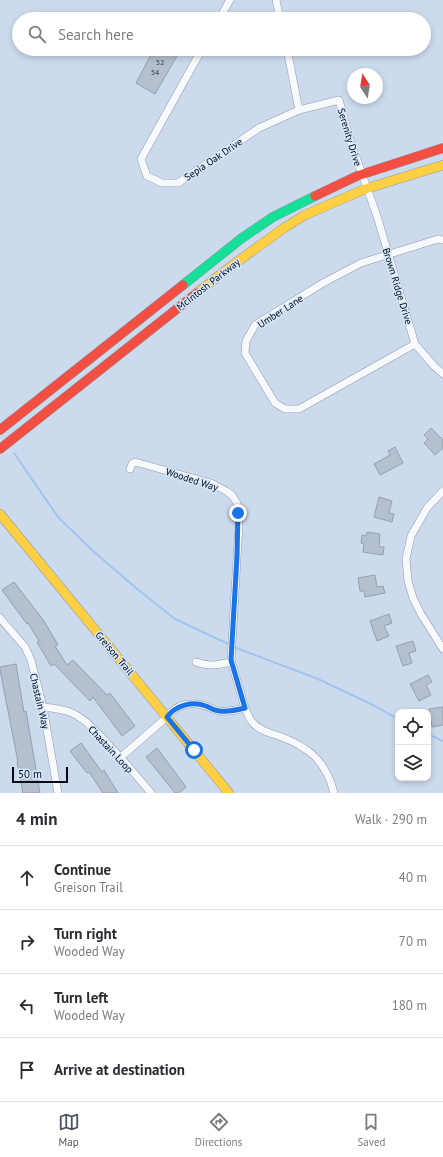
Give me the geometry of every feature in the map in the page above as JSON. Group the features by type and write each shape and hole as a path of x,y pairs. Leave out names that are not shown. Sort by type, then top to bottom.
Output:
{"street":[{"path":"223,12 230,0"},
{"path":"276,0 279,12"},
{"name":"Sepia Oak Drive","path":"198,56 141,159 147,176 162,182 178,183 259,128 299,110 339,100"},
{"path":"287,56 299,110"},
{"name":"Serenity Drive","path":"339,100 351,143 367,189"},
{"name":"McIntosh Parkway","path":"0,430 242,238 273,217 362,174 443,148"},
{"name":"McIntosh Parkway","path":"0,449 223,271 284,228 305,215 337,200 443,165"},
{"name":"Brown Ridge Drive","path":"367,189 377,216 415,344 443,374"},
{"name":"Umber Lane","path":"415,344 299,409 285,410 275,403 245,353 246,341 255,325 323,283 361,263 438,239 443,240"},
{"name":"Wooded Way","path":"130,469 132,464 136,462 211,483 232,495 237,503 239,525 231,662 245,708 251,721 261,729 293,741 309,751 323,765 330,779 334,793"},
{"path":"443,491 427,508 411,536 406,559 408,581 413,598 420,614 443,649"},
{"name":"Greison Trail","path":"0,514 228,793"},
{"name":"Chastain Way","path":"0,618 25,647 30,660 42,707 58,793"},
{"path":"196,662 207,666 212,666 231,662"},
{"path":"121,757 170,713 181,706 191,703 205,706 219,712 245,708"},
{"name":"Chastain Loop","path":"42,707 57,708 70,712 83,719 96,730 121,757 151,793"}],"building":[{"path":"150,56 177,56 155,94 136,83"},
{"path":"431,428 443,440 443,448 435,455 424,443 428,439 424,435"},
{"path":"395,447 403,463 380,475 374,464 390,455 388,451"},
{"path":"379,497 392,501 389,513 394,514 392,522 374,517"},
{"path":"367,532 380,534 379,547 384,547 383,555 363,552 364,544 361,543 362,535 366,536"},
{"path":"375,575 377,587 383,586 385,593 365,597 364,591 360,591 358,578"},
{"path":"14,582 44,621 58,645 55,646 67,665 73,660 107,695 110,693 135,726 122,736 93,697 90,701 54,664 51,666 37,642 39,641 28,623 27,624 2,590"},
{"path":"389,614 392,623 384,626 389,636 377,641 370,621"},
{"path":"413,641 416,651 409,653 412,663 403,666 396,646"},
{"path":"16,664 24,712 26,711 40,793 23,793 17,762 0,670 0,667"},
{"path":"428,675 432,682 426,685 431,695 419,701 410,684"},
{"path":"443,707 443,725 432,727 431,709 429,709"},
{"path":"81,743 102,772 104,770 118,793 103,793 89,772 87,773 70,751"},
{"path":"157,748 186,787 179,793 175,793 146,757"}],"waterway":[{"path":"14,453 58,517 93,551 175,619 239,649 318,679 373,705 395,717"},
{"path":"431,735 443,741"}],"traffic: fast":[{"path":"183,285 242,238 273,217 315,196"}],"traffic: slow":[{"path":"197,293 230,267 284,228 305,215 365,189 443,165"},
{"path":"0,514 229,793"}],"traffic: jam":[{"path":"315,196 357,176 443,148"},
{"path":"0,430 183,285"},
{"path":"0,449 197,293"}],"route":[{"path":"194,750 167,717 170,713 181,706 191,703 205,706 219,712 245,708 231,660 239,525 238,513"}]}
